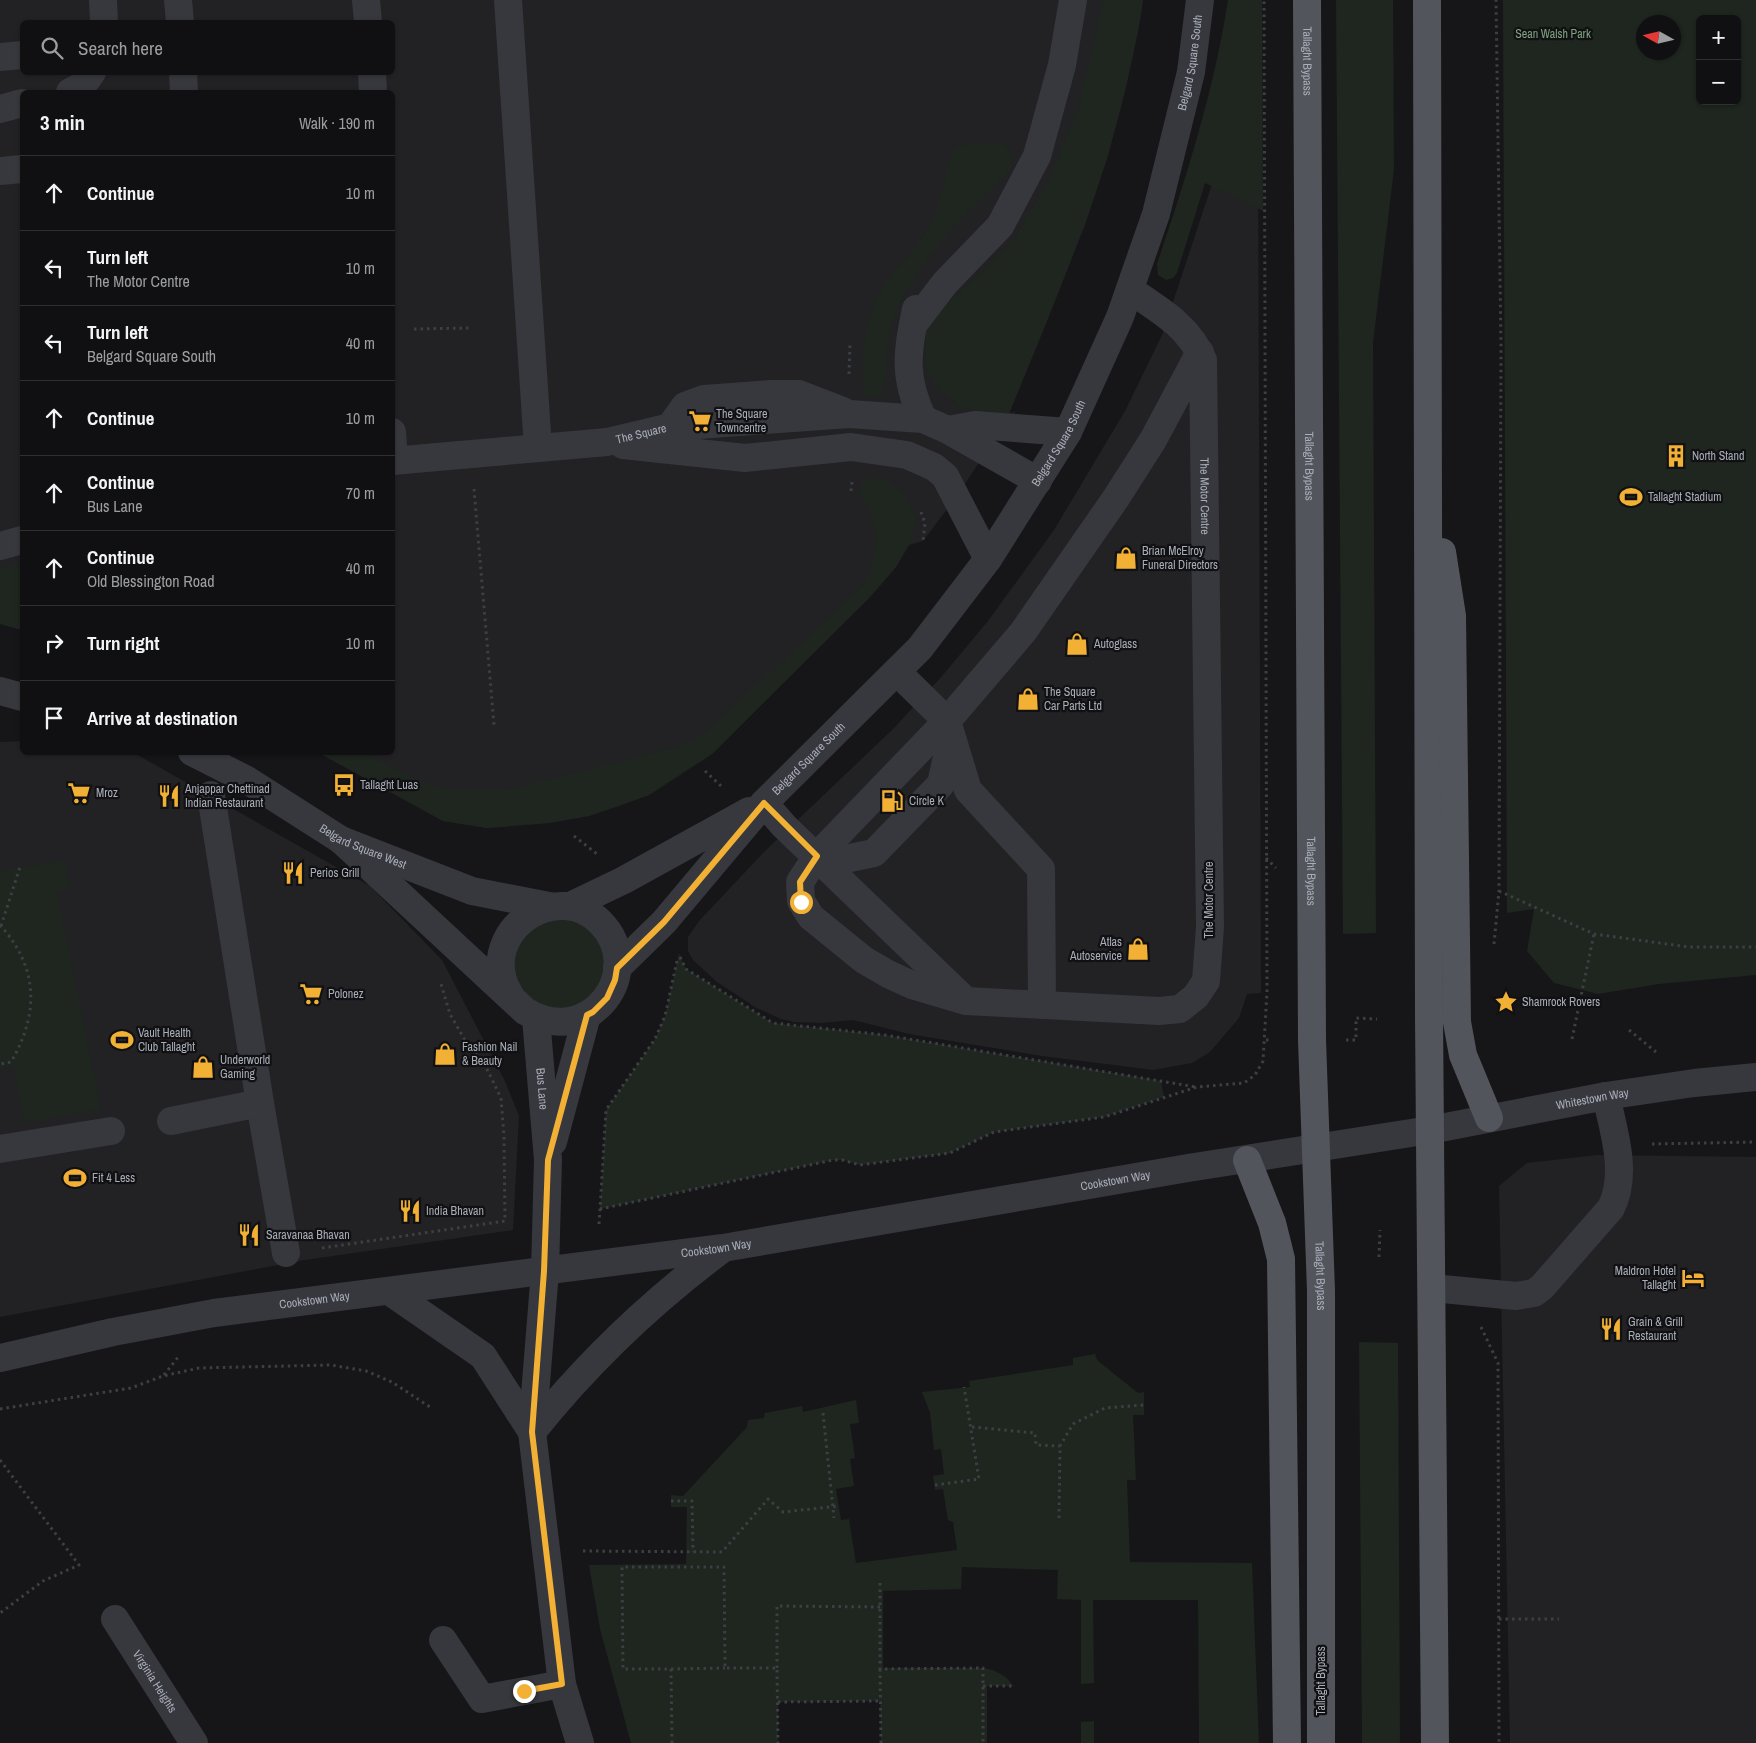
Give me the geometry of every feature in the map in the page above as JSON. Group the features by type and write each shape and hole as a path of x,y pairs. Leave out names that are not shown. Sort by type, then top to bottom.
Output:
{"main road":[{"name":"Tallaght Bypass","path":"1307,0 1312,1040 1321,1275 1321,1743"},
{"path":"1427,0 1430,1130 1435,1743"},
{"path":"1429,474 1452,616 1457,1022 1463,1055 1489,1118"},
{"path":"1247,1160 1272,1222 1281,1258 1285,1737 1287,1743"}],"street":[{"path":"103,0 104,20"},
{"path":"178,0 180,20"},
{"path":"366,0 368,20"},
{"path":"508,0 538,448"},
{"path":"923,419 909,382 908,358 913,326 945,283 1000,226 1037,156 1060,74 1073,0"},
{"name":"Belgard Square South","path":"617,968 664,922 764,803 920,648 988,559 1068,432 1120,317 1156,214 1191,72 1200,0"},
{"path":"0,57 20,54"},
{"path":"73,90 82,85 90,75"},
{"path":"183,75 184,90"},
{"path":"372,75 373,90"},
{"path":"0,100 20,102"},
{"path":"0,109 20,103"},
{"path":"0,171 20,169"},
{"path":"817,856 845,859 874,853 941,784 947,757 947,721 1023,632 1066,572 1153,440 1200,352 1176,320 1130,290"},
{"name":"The Motor Centre","path":"947,721 817,856 800,882 801,902 811,917 864,960 888,974 934,992 966,1001 1159,1011 1180,1009 1196,996 1206,981 1210,927 1203,360 1200,352"},
{"name":"The Square","path":"607,442 670,427 849,414 923,419 948,430 1038,481"},
{"path":"948,430 975,425 1068,432"},
{"path":"395,461 607,442"},
{"name":"The Square","path":"607,442 745,458 851,447 907,455 934,467 946,476 955,499 988,559"},
{"path":"0,546 20,541"},
{"path":"897,672 947,721 968,790 1041,869 1042,1004"},
{"path":"0,691 20,696"},
{"name":"Belgard Square West","path":"198,755 247,780 342,840 472,891 559,906"},
{"path":"211,795 286,1253"},
{"path":"764,803 966,1001"},
{"name":"Belgard Square South","path":"559,906 624,880 764,803"},
{"path":"342,840 524,1011 536,1018 559,1023 577,1020 593,1012 607,998 615,980 617,968 616,951 610,935 600,921 585,911 559,906 530,913 515,926 504,944 501,962 503,980 511,997"},
{"name":"Bus Lane","path":"548,1160 587,1015"},
{"name":"Bus Lane","path":"532,1432 544,1271 548,1160 536,1018"},
{"name":"Whitestown Way","path":"1430,1130 1606,1096 1694,1083 1756,1078"},
{"path":"1432,1288 1516,1296 1534,1293 1542,1286 1611,1208 1617,1196 1621,1176 1606,1096"},
{"path":"171,1121 260,1103"},
{"name":"Cookstown Way","path":"0,1358 190,1317 723,1248 1430,1130"},
{"path":"0,1149 111,1131"},
{"path":"532,1432 579,1375 612,1341 673,1286 723,1248"},
{"path":"388,1291 483,1356 532,1432 562,1684 580,1743"},
{"name":"Virginia Heights","path":"115,1619 194,1743"},
{"path":"443,1640 482,1700 562,1684"}],"path":[{"path":"600,1209 833,1160 842,1160 860,1165 950,1153 994,1132 1104,1117 1197,1087 1244,1083 1260,1070 1266,1040 1267,992 1264,0"},
{"path":"1494,949 1498,891 1501,346 1496,0"},
{"path":"414,329 469,328"},
{"path":"849,377 850,343"},
{"path":"473,482 494,725"},
{"path":"705,772 725,790"},
{"path":"574,836 602,858"},
{"path":"0,1064 11,1062 24,1040 32,1007 29,972 15,941 0,926 20,868"},
{"path":"1498,891 1594,934 1689,947 1756,947"},
{"path":"1572,1039 1594,934"},
{"path":"599,1224 606,1110 655,1039 665,1016 679,953"},
{"path":"286,1253 505,1221 504,1136 501,1098 485,1065 466,1042 450,1014 440,976"},
{"path":"1339,1040 1356,1040 1356,1018 1377,1019"},
{"path":"1266,1040 1272,1040"},
{"path":"1647,1144 1756,1142"},
{"path":"1379,1257 1380,1230"},
{"path":"1498,1363 1498,1743"},
{"path":"0,1409 131,1388 163,1376 199,1368 330,1365 366,1371 392,1382 433,1409"},
{"path":"935,1485 979,1479 964,1387"},
{"path":"1059,1518 1060,1446 1073,1424 1105,1408 1144,1405"},
{"path":"823,1413 834,1518"},
{"path":"972,1427 1035,1433 1036,1445 1060,1446"},
{"path":"0,1460 79,1565 43,1581 0,1613"},
{"path":"589,1551 722,1552 768,1499 783,1512 838,1506"},
{"path":"671,1502 692,1501 693,1552"},
{"path":"725,1668 724,1567 622,1566 623,1669 777,1668"},
{"path":"880,1583 880,1743"},
{"path":"778,1743 777,1606 880,1606"},
{"path":"1499,1619 1559,1619"},
{"path":"880,1669 983,1668 982,1743"},
{"path":"671,1670 672,1743"},
{"path":"983,1686 1013,1686"},
{"path":"778,1702 880,1701"}],"shaded area":[{"name":"The Square Towncentre","path":"0,0 1143,0 1125,90 1108,156 1084,228 1009,413 1016,412 1001,429 955,499 923,541 909,545 896,567 870,597 712,754 649,795 589,816 549,823 487,828 443,821 323,755 395,755 395,90 20,90 20,629 0,624"},
{"path":"1226,142 1258,143 1261,993 1247,994 1239,1018 1210,1052 1192,1063 1153,1070 1042,1056 909,1034 853,1020 820,1023 794,1022 781,1019 755,1007 717,982 693,960 688,951 688,937 699,921 766,850 894,728 942,676 988,621 1054,530 1125,411 1162,335"},
{"path":"20,741 20,755 138,755 370,886 442,960 505,1081 519,1116 513,1230 305,1260 0,1317 0,742"},
{"path":"1597,1155 1756,1157 1756,1743 1510,1743 1499,1186 1527,1163"}],"green space":[{"path":"1103,0 1143,0 1132,60 1109,151 1079,240 1009,414 985,413 961,407 942,392 925,368 926,329 933,315 984,271 1014,240 1048,182 1079,106"},
{"path":"1228,0 1262,0 1263,211 1205,183 1177,273 1173,278 1166,280 1158,275 1157,264 1189,167 1207,101"},
{"path":"1336,0 1393,0 1394,169 1373,343 1376,933 1343,934"},
{"name":"Tallaght Stadium","path":"1503,0 1756,0 1756,975 1659,984 1598,994 1554,983 1527,951 1534,909 1507,913"},
{"path":"1002,144 1010,150 1011,169 959,222 927,259 913,279 901,300 892,323 888,341 884,386 881,394 873,398 864,395 863,351 873,308 887,282 920,242 929,227 937,209 953,151 962,145"},
{"path":"877,477 897,489 917,519 909,545 896,567 870,597 712,754 649,795 589,816 549,823 487,828 443,821 323,755 368,755 413,778 453,790 506,790 676,747 700,737 863,586 873,561 876,538 872,517 858,493 860,487 870,479"},
{"path":"20,565 20,629 0,624 0,567"},
{"path":"64,860 70,890 57,893 101,1109 24,1123 13,1067 0,1069 0,871"},
{"path":"532,915 587,915 615,963 576,1017 514,996 508,944"},
{"path":"679,953 686,969 773,1023 885,1035 1161,1081 1164,1097 1104,1117 994,1132 950,1153 860,1165 842,1160 833,1160 600,1209 606,1110 655,1039 665,1016"},
{"path":"1359,1342 1398,1343 1400,1743 1362,1743"},
{"path":"1095,1354 1097,1360 1138,1393 1144,1392 1144,1415 1133,1415 1136,1480 1127,1480 1130,1562 1252,1563 1259,1743 1199,1743 1198,1600 1093,1600 1094,1683 1081,1684 1081,1600 1057,1599 1058,1570 962,1567 961,1589 883,1591 883,1668 983,1668 1004,1676 1013,1686 987,1686 987,1743 881,1743 880,1701 778,1702 778,1743 631,1743 600,1629 589,1565 686,1564 687,1507 671,1507 671,1495 683,1496 747,1427 748,1420 764,1418 765,1413 802,1406 803,1412 856,1400 859,1423 850,1424 855,1458 850,1459 854,1486 836,1489 841,1520 849,1519 856,1563 957,1550 953,1522 948,1520 943,1489 935,1490 933,1476 944,1474 941,1449 934,1450 930,1413 922,1392 970,1387 969,1381 1073,1365 1073,1358"},
{"path":"1094,1721 1094,1743 1081,1743 1081,1722"}],"place":[{"name":"The Square Towncentre","path":"700,421"},
{"name":"North Stand","path":"1676,456"},
{"name":"Tallaght Stadium","path":"1631,497"},
{"name":"Brian McElroy Funeral Directors","path":"1126,558"},
{"name":"Autoglass","path":"1077,644"},
{"name":"The Square Car Parts Ltd","path":"1028,699"},
{"name":"Tallaght Luas","path":"344,785"},
{"name":"Mroz","path":"79,793"},
{"name":"Anjappar Chettinad Indian Restaurant","path":"169,796"},
{"name":"Circle K","path":"892,801"},
{"name":"Perios Grill","path":"293,873"},
{"name":"Atlas Autoservice","path":"1138,949"},
{"name":"Polonez","path":"311,994"},
{"name":"Shamrock Rovers","path":"1506,1002"},
{"name":"Vault Health Club Tallaght","path":"122,1040"},
{"name":"Fashion Nail & Beauty","path":"445,1054"},
{"name":"Underworld Gaming","path":"203,1067"},
{"name":"Fit 4 Less","path":"75,1178"},
{"name":"India Bhavan","path":"410,1211"},
{"name":"Saravanaa Bhavan","path":"249,1235"},
{"name":"Maldron Hotel Tallaght","path":"1693,1278"},
{"name":"Grain & Grill Restaurant","path":"1611,1329"}],"route":[{"path":"524,1691 562,1684 532,1432 544,1271 548,1160 587,1015 593,1012 607,998 615,980 617,968 664,922 764,803 784,826 817,856 800,882 801,902"}],"park label":[{"name":"Sean Walsh Park","path":"1553,34"}]}
